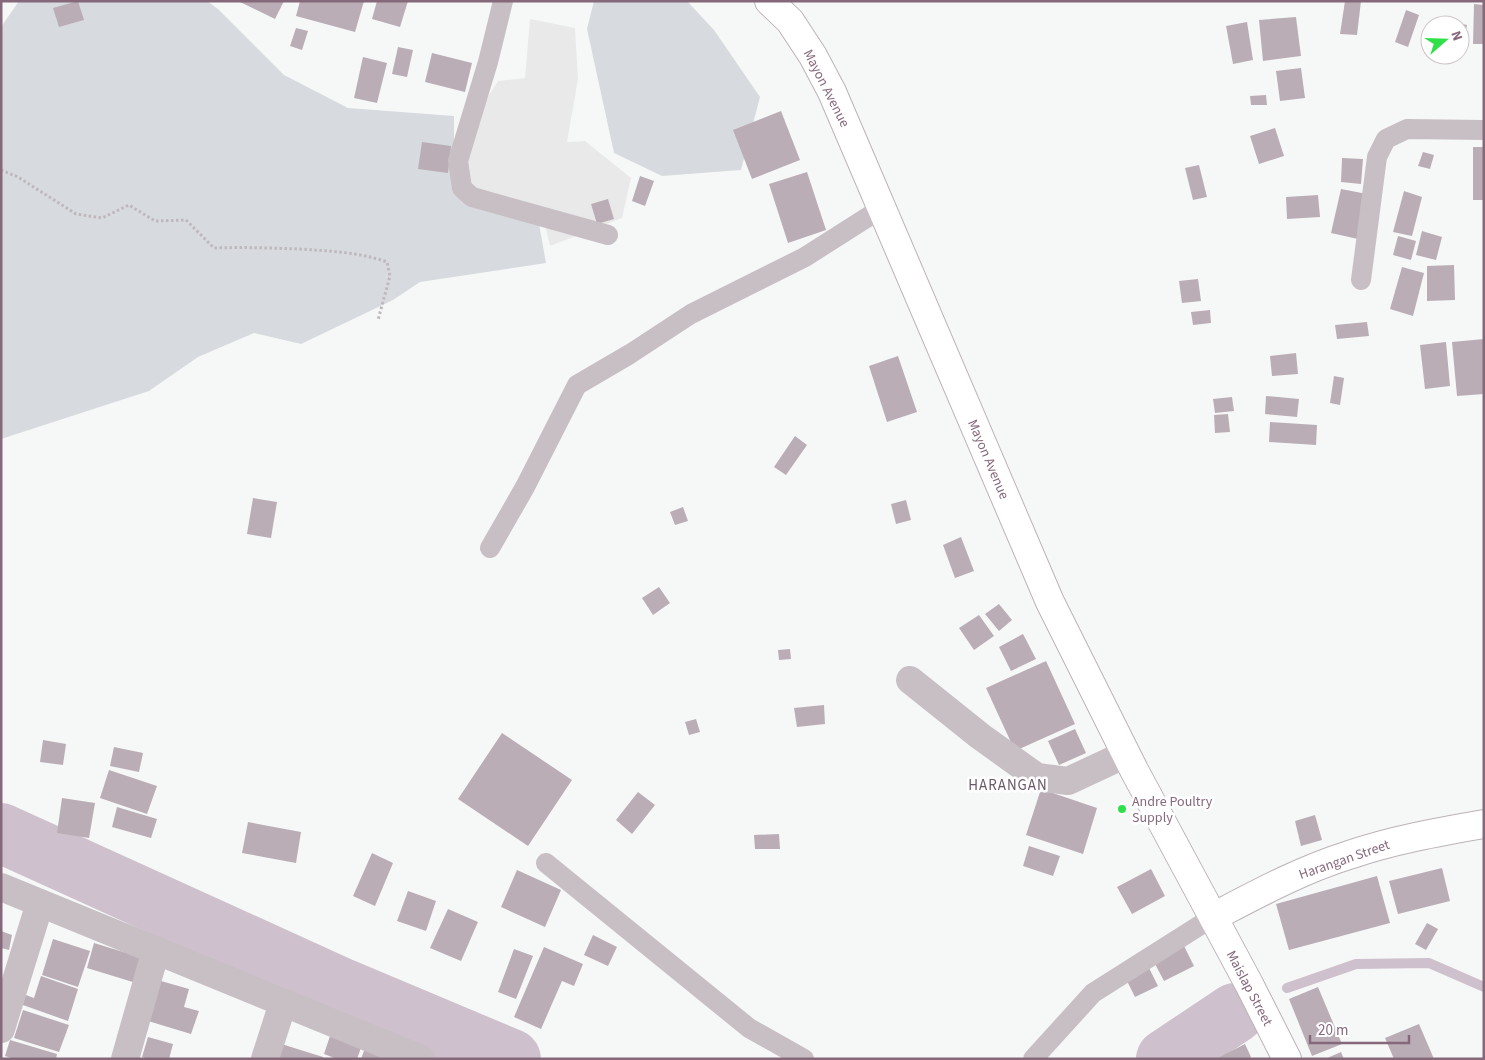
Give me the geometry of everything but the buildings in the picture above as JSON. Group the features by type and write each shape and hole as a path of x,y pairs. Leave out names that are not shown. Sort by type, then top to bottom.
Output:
{"main road":[{"name":"Mayon Avenue","path":"769,1 790,21 813,56 832,92 1050,602 1126,754 1213,917"},
{"name":"Harangan Street","path":"1213,917 1304,872 1347,855 1386,843 1484,824"},
{"name":"Maislap Street","path":"1213,917 1287,1059"}],"street":[{"path":"910,680 980,736 1037,777 1068,781 1126,754"},
{"path":"1,887 284,1003 395,1054 421,1059"},
{"path":"1,1029 40,903"},
{"path":"125,1059 156,950"},
{"path":"265,1059 284,1003"}],"lane":[{"path":"503,1 488,62 458,161 462,188 472,197 608,235"},
{"path":"1361,280 1377,157 1386,139 1407,129 1484,130"},
{"path":"490,548 525,487 577,385 630,354 691,314 805,257 882,208"},
{"path":"546,863 749,1028 804,1059"},
{"path":"1032,1059 1093,993 1213,917"}],"path":[{"path":"1,170 18,177 76,214 102,218 129,205 154,221 186,220 214,248 250,247 318,250 369,255 387,262 390,276 378,320"}],"shaded area":[{"path":"19,1 207,1 218,9 284,75 348,108 454,116 454,194 538,218 546,263 420,282 393,300 301,344 254,333 198,357 149,391 1,439 1,27"},
{"path":"594,1 687,1 714,30 760,97 741,170 662,176 614,153 587,29"},
{"path":"530,19 575,28 578,79 567,142 585,141 631,178 622,218 550,246 542,212 469,191 466,132 498,81 525,78"}],"waterway":[{"path":"1,833 342,988 511,1059"},
{"path":"1287,988 1356,964 1429,963 1484,987"},
{"path":"1166,1059 1235,1013"}],"place":[{"name":"Andre Poultry Supply","path":"1122,809"}],"district":[{"name":"HARANGAN","path":"1008,785"}]}
